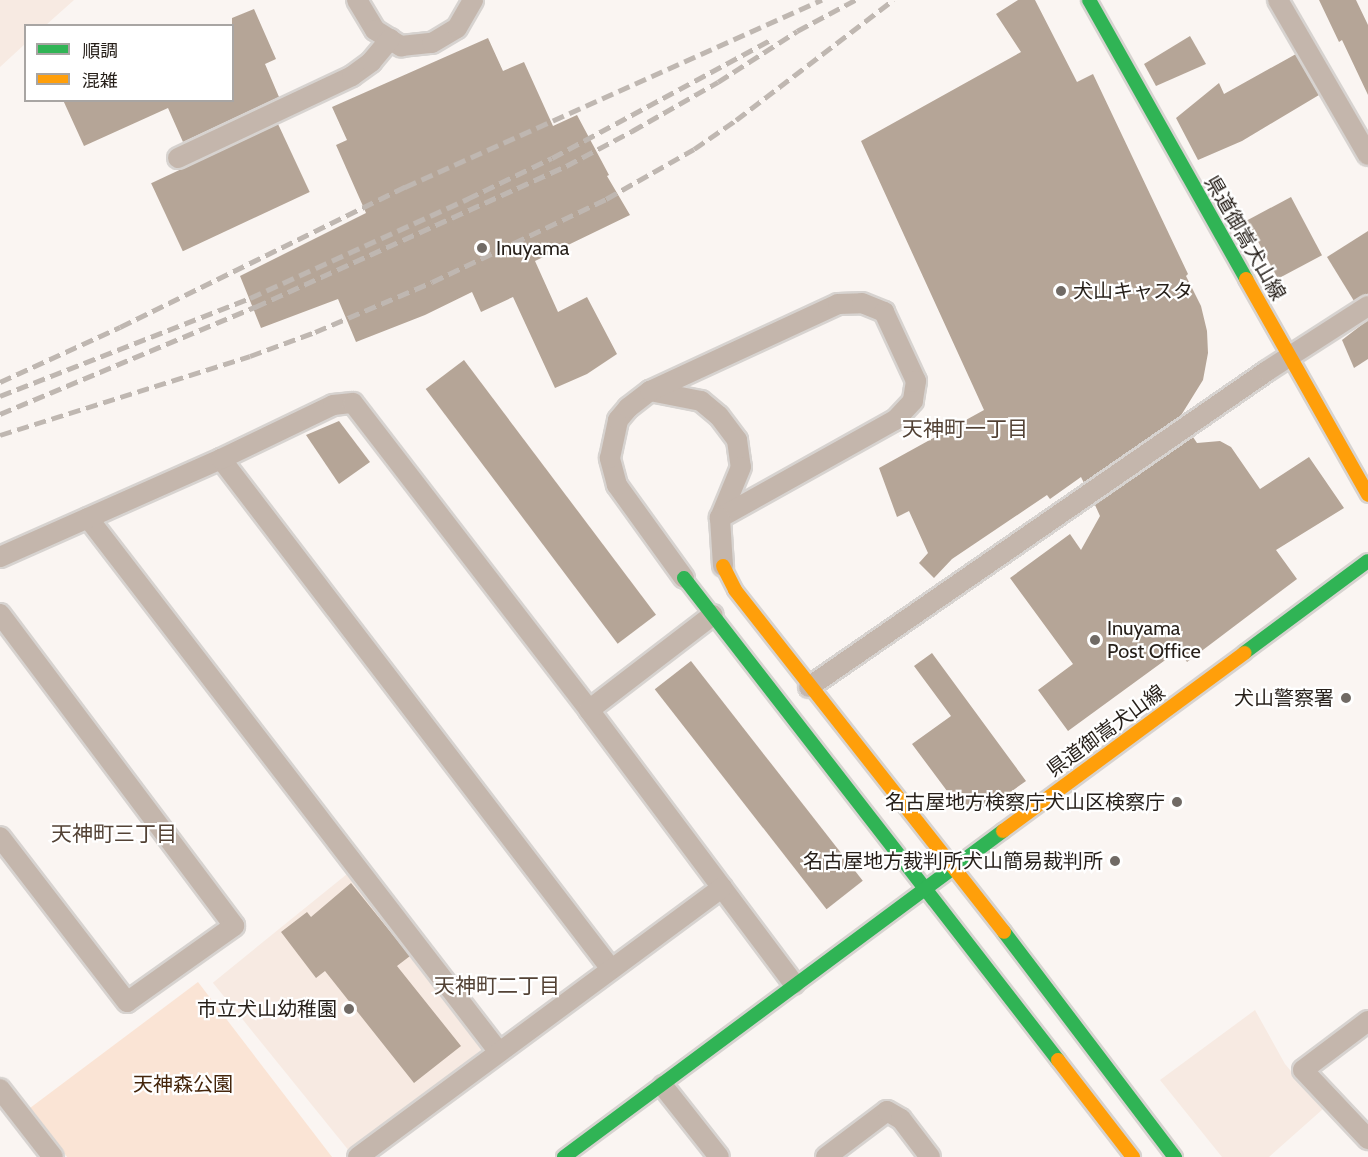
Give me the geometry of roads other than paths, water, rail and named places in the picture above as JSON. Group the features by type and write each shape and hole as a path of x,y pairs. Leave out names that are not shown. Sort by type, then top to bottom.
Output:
{"main road":[{"name":"県道御嵩犬山線","path":"1089,0 1368,495"},
{"name":"県道御嵩犬山線","path":"564,1157 663,1086 794,984 1368,561"},
{"path":"723,566 735,590 809,687 954,867 1175,1157"},
{"path":"684,578 1133,1157"}],"street":[{"path":"357,0 375,30 400,46 432,43 458,28 473,0"},
{"path":"1278,0 1368,154"},
{"path":"178,158 352,76 371,62 390,39"},
{"path":"684,578 617,485 610,458 618,420 628,408 650,392 838,304 861,303 884,312 916,381 913,401 895,420 720,518"},
{"path":"809,687 1290,355 1368,306"},
{"path":"650,392 701,402 719,416 737,440 741,467 720,518 723,566"},
{"path":"0,557 221,459 333,405 353,404 588,710 794,984"},
{"path":"221,459 611,969"},
{"path":"88,518 499,1052"},
{"path":"0,614 234,926 127,1002 0,837"},
{"path":"588,710 713,615"},
{"path":"358,1157 722,888"},
{"path":"1368,1021 1303,1070 1368,1140"},
{"path":"663,1086 718,1157"},
{"path":"0,1089 53,1157"},
{"path":"826,1157 887,1111 901,1119 930,1157"}],"railway":[{"path":"0,382 120,327 405,187 822,0"},
{"path":"0,414 255,307 566,166 718,82 797,31 855,0"},
{"path":"0,435 250,356 315,332 432,282 606,199 694,149 736,120 893,0"},
{"path":"0,396 250,298 467,199 552,158 770,40"}],"place":[{"name":"Inuyama","path":"482,248"},
{"name":"犬山キャスタ","path":"1061,291"},
{"name":"Inuyama Post Office","path":"1095,640"},
{"name":"犬山警察署","path":"1346,698"},
{"name":"名古屋地方検察庁犬山区検察庁","path":"1177,802"},
{"name":"名古屋地方裁判所犬山簡易裁判所","path":"1115,861"},
{"name":"市立犬山幼稚園","path":"349,1009"}],"district":[{"name":"天神町一丁目","path":"965,429"},
{"name":"天神町三丁目","path":"114,834"},
{"name":"天神町二丁目","path":"497,986"}],"park label":[{"name":"天神森公園","path":"183,1084"}]}
